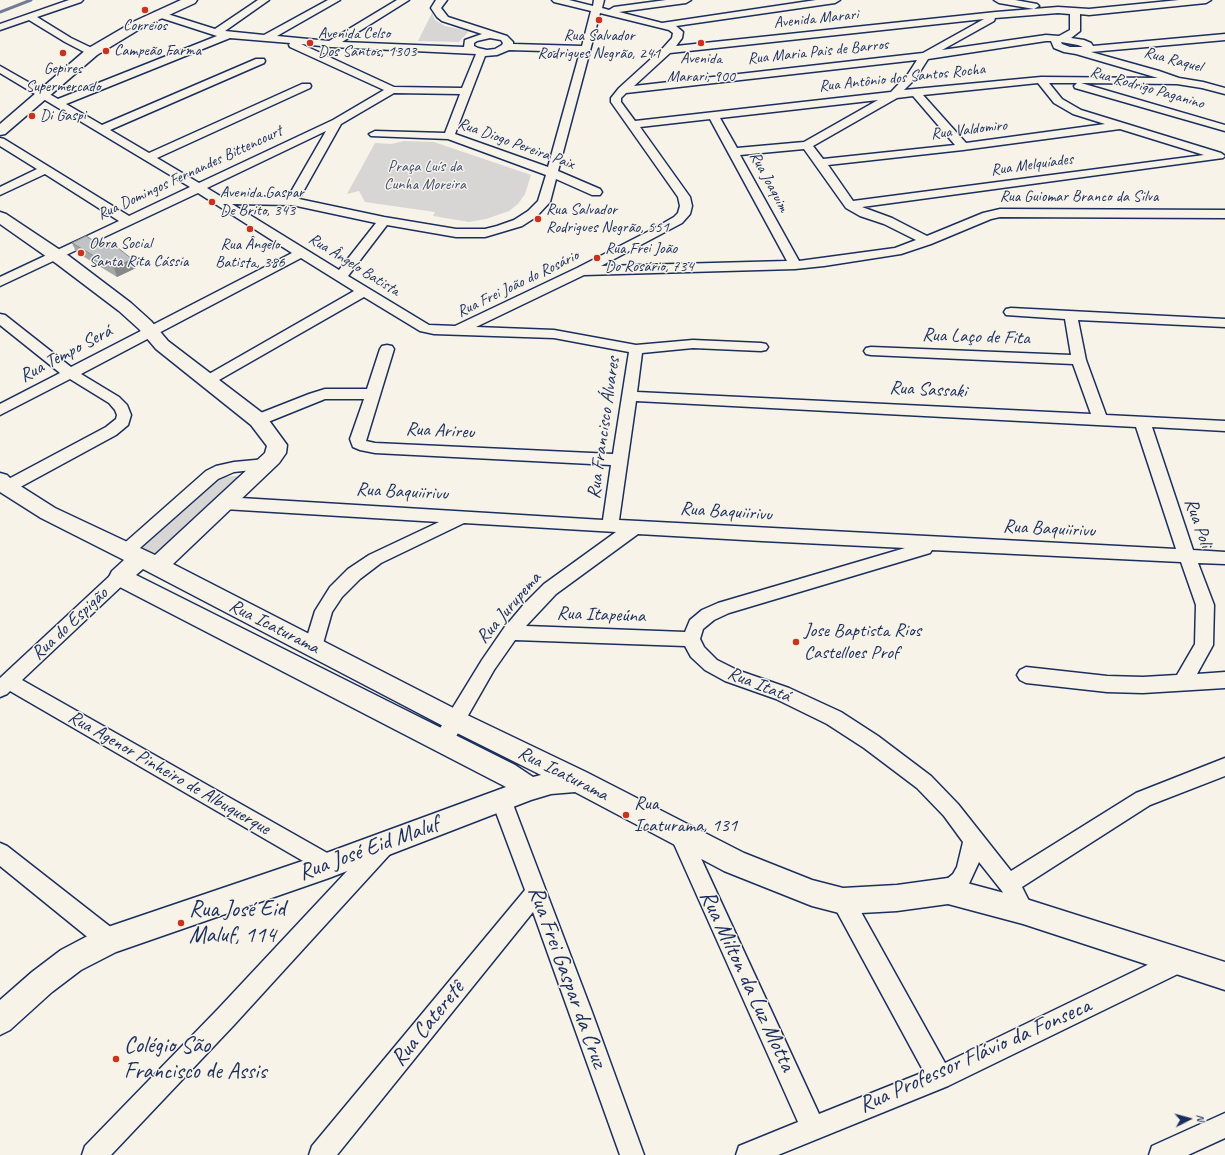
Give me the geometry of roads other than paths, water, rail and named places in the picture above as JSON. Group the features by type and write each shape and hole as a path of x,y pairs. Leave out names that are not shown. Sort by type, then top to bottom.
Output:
{"street":[{"path":"0,27 78,0"},
{"path":"0,131 92,52 158,14 191,0"},
{"path":"216,33 264,0"},
{"path":"268,37 335,0"},
{"path":"331,44 404,0"},
{"path":"442,0 438,3 436,8 440,16 506,40 508,42 507,47"},
{"path":"557,0 600,6 662,25 678,32 677,38 667,50 623,90"},
{"path":"600,6 686,0"},
{"path":"662,25 835,0"},
{"path":"999,0 1058,10"},
{"path":"1089,0 1089,12"},
{"name":"Avenida Marari","path":"667,50 1058,10 1089,12 1167,2 1206,0"},
{"path":"219,200 292,201 384,221 456,233 485,233 501,230 518,223 530,216 544,202 586,49 600,6"},
{"path":"1058,41 1075,31 1075,12"},
{"path":"158,14 216,33 268,37 282,40 440,50 475,47 497,52 507,47 586,49"},
{"path":"734,152 807,145 894,95 912,76 925,56 996,16"},
{"path":"30,17 68,40 92,52"},
{"path":"449,136 467,91 475,47 473,32 469,27"},
{"path":"58,103 229,35"},
{"path":"475,47 485,35 495,36"},
{"path":"1077,51 1089,48 1225,37"},
{"path":"282,40 392,90 467,91"},
{"path":"1058,41 1080,42 1089,48"},
{"name":"Rua Maria Pais de Barros","path":"623,90 925,56 1017,42 1039,43 1058,41"},
{"name":"Rua Raquel","path":"1058,41 1077,51 1112,60 1177,81 1203,85 1225,91"},
{"name":"Rua Raquel","path":"1089,48 1112,60"},
{"path":"102,129 260,61"},
{"name":"Rua Ângelo Batista","path":"0,69 199,187 301,253 341,276 413,322 425,328 456,331"},
{"path":"1041,80 1054,97 1067,108 1222,157"},
{"name":"Rua Antônio dos Santos Rocha","path":"632,125 915,92 1041,80 1177,81"},
{"name":"Rua Rodrigo Paganino","path":"1059,80 1225,128"},
{"path":"1203,85 1225,82"},
{"path":"148,157 306,86"},
{"name":"Rua Domingos Fernandes Bittencourt","path":"0,282 337,122 392,90"},
{"name":"Rua Frei João do Rosário","path":"456,331 582,271 659,231 678,220 684,214 686,206 684,197 616,102 616,98 623,90"},
{"path":"915,92 963,147"},
{"path":"854,100 870,110"},
{"name":"Rua Joaquim","path":"713,115 795,265"},
{"path":"292,201 337,122"},
{"name":"Rua Valdomiro","path":"819,163 963,147 1122,125"},
{"name":"Rua Diogo Pereira Paix","path":"375,134 449,136 552,173 596,192"},
{"path":"0,142 128,221"},
{"path":"807,145 850,205 864,213 888,221 928,240"},
{"name":"Rua Melquíades","path":"850,205 1222,157"},
{"path":"0,191 45,170"},
{"name":"Rua Guiomar Branco da Silva","path":"582,271 795,265 824,262 897,251 987,216 1000,213 1225,214"},
{"name":"Rua do Espigão","path":"0,217 126,307 145,325 162,346 258,420 277,445 276,453 266,464 224,503 141,559 5,685"},
{"path":"341,276 384,221"},
{"name":"Rua Tempo Será","path":"0,410 301,253"},
{"path":"207,381 364,291"},
{"path":"1011,312 1225,323"},
{"path":"1071,316 1079,360 1100,418"},
{"path":"0,318 70,373 114,400 122,408 124,415 123,421 111,431 4,483"},
{"name":"Rua Francisco Álvares","path":"456,331 568,336 636,349 610,526"},
{"path":"636,349 692,344 761,347"},
{"name":"Rua Arireu","path":"387,349 358,439 358,443 365,447 620,460"},
{"name":"Rua Laço de Fita","path":"871,351 1079,360"},
{"path":"258,420 325,394 372,394"},
{"name":"Rua Sassaki","path":"630,396 1100,418 1225,426"},
{"name":"Rua Poli","path":"1142,421 1187,557 1205,605 1204,645 1183,682"},
{"path":"141,559 180,502 212,475 222,470 234,467 266,464"},
{"name":"Rua Icaturama","path":"4,483 48,513 313,646 456,721 577,780 680,836 734,862 812,893 843,901 897,898 948,891"},
{"name":"Rua Baquiirivu","path":"224,503 938,545 1225,558"},
{"path":"313,646 324,611 336,592 354,574 375,559 465,516"},
{"name":"Rua Jurupema","path":"443,742 488,665 510,633 550,589 635,527"},
{"path":"691,639 696,625 708,615 724,608 938,545"},
{"name":"Rua Icaturama","path":"120,577 506,773 530,789"},
{"name":"Rua Itapeúna","path":"510,633 691,639"},
{"name":"Rua Itatá","path":"691,639 697,652 711,665 731,676 782,694 834,718 871,742 924,782 951,810 1009,884 1023,911"},
{"path":"1026,675 1107,684 1143,685 1225,680"},
{"name":"Rua Agenor Pinheiro de Albuquerque","path":"5,685 329,865"},
{"path":"1009,884 1143,799 1225,767"},
{"name":"Rua José Eid Maluf","path":"0,1020 42,982 71,960 109,940 329,865 530,789 577,780"},
{"name":"Rua Frei Gaspar da Cruz","path":"501,799 632,1155"},
{"name":"Rua Milton da Luz Motta","path":"680,836 813,1128"},
{"path":"948,891 960,881 966,873 974,839"},
{"path":"94,1155 226,1017 386,843"},
{"path":"0,852 109,940"},
{"path":"948,891 1023,911 1225,976"},
{"name":"Rua Cateretê","path":"321,1155 536,892"},
{"path":"843,901 940,1078"},
{"name":"Rua Professor Flávio da Fonseca","path":"748,1155 940,1078 1178,962"},
{"path":"1162,1155 1225,1125"}],"waterway":[{"path":"0,12 31,0"}],"place":[{"name":"Correios","path":"145,10"},
{"name":"Rua Salvador Rodrigues Negrão, 241","path":"599,20"},
{"name":"Avenida Celso Dos Santos, 1303","path":"310,43"},
{"name":"Avenida Marari, 900","path":"701,43"},
{"name":"Campeão Farma","path":"106,51"},
{"name":"Gepires Supermercado","path":"63,53"},
{"name":"Di Gaspi","path":"32,116"},
{"name":"Avenida Gaspar De Brito, 343","path":"212,202"},
{"name":"Rua Salvador Rodrigues Negrão, 551","path":"538,219"},
{"name":"Rua Ângelo Batista, 386","path":"250,229"},
{"name":"Obra Social Santa Rita Cássia","path":"81,253"},
{"name":"Rua Frei João Do Rosário, 734","path":"597,258"},
{"name":"Jose Baptista Rios Castelloes Prof","path":"796,642"},
{"name":"Rua Icaturama, 131","path":"626,815"},
{"name":"Rua José Eid Maluf, 114","path":"181,923"},
{"name":"Colégio São Francisco de Assis","path":"116,1059"}],"park label":[{"name":"Praça Luís da Cunha Moreira","path":"425,176"}]}
